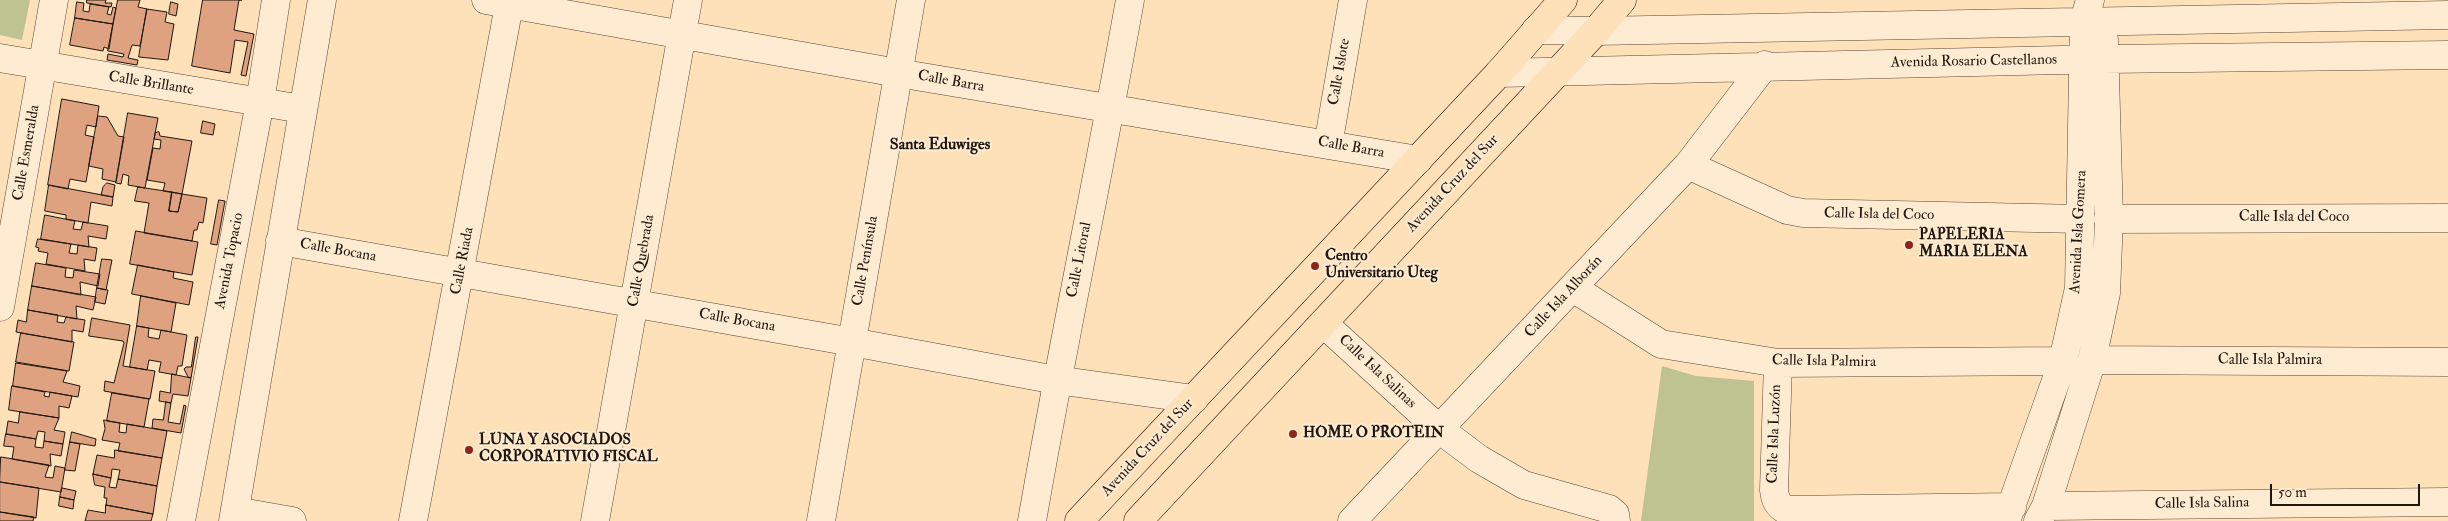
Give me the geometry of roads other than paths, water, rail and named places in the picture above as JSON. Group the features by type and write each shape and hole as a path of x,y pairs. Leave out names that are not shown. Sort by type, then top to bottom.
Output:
{"main road":[{"name":"Avenida Cruz del Sur","path":"1079,521 1499,73 1562,0"},
{"name":"Avenida Cruz del Sur","path":"1138,521 1559,71 1622,0"}],"street":[{"name":"Calle Esmeralda","path":"0,307 3,273 54,0"},
{"name":"Avenida Topacio","path":"181,521 260,102 276,0"},
{"path":"292,521 234,516 322,0"},
{"name":"Calle Quebrada","path":"595,521 688,0"},
{"name":"Calle Península","path":"821,521 911,0"},
{"name":"Calle Litoral","path":"1032,521 1056,380 1111,108 1130,0"},
{"name":"Calle Islote","path":"1328,145 1353,0"},
{"name":"Calle Barra","path":"502,1 898,73 1418,160"},
{"name":"Calle Riada","path":"413,521 461,273 502,1"},
{"path":"1536,30 1596,31 2095,11 2448,16"},
{"name":"Avenida Isla Gomera","path":"2009,514 2062,361 2079,288 2081,219 2095,59 2095,11"},
{"name":"Avenida Rosario Castellanos","path":"1499,73 1765,65 2448,55"},
{"name":"Calle Brillante","path":"0,58 302,109"},
{"name":"Avenida Isla Gomera","path":"2042,514 2092,360 2106,293 2109,219 2095,59"},
{"name":"Calle Isla Alborán","path":"1352,521 1688,165 1765,65"},
{"name":"Calle Isla del Coco","path":"1688,165 1787,210 1803,213 2081,219"},
{"name":"Calle Isla del Coco","path":"2109,219 2448,218"},
{"name":"Calle Bocana","path":"280,241 1056,380 1194,399"},
{"name":"Calle Isla Palmira","path":"1573,288 1661,344 1778,364 2062,361"},
{"path":"2079,288 2106,293"},
{"name":"Calle Isla Salinas","path":"1323,323 1439,429 1479,459 1524,485 1602,506 1616,517"},
{"name":"Calle Isla Palmira","path":"2092,360 2448,362"},
{"name":"Calle Isla Luzón","path":"1778,364 1774,490 1777,503 1786,510 2009,514"},
{"name":"Calle Isla Salina","path":"2042,514 2448,502"}],"place":[{"name":"PAPELERIA MARIA ELENA","path":"1909,245"},
{"name":"Centro Universitario Uteg","path":"1315,266"},
{"name":"HOME O PROTEIN","path":"1293,434"},
{"name":"LUNA Y ASOCIADOS CORPORATIVIO FISCAL","path":"469,450"}],"district":[{"name":"Santa Eduwiges","path":"940,146"}]}
